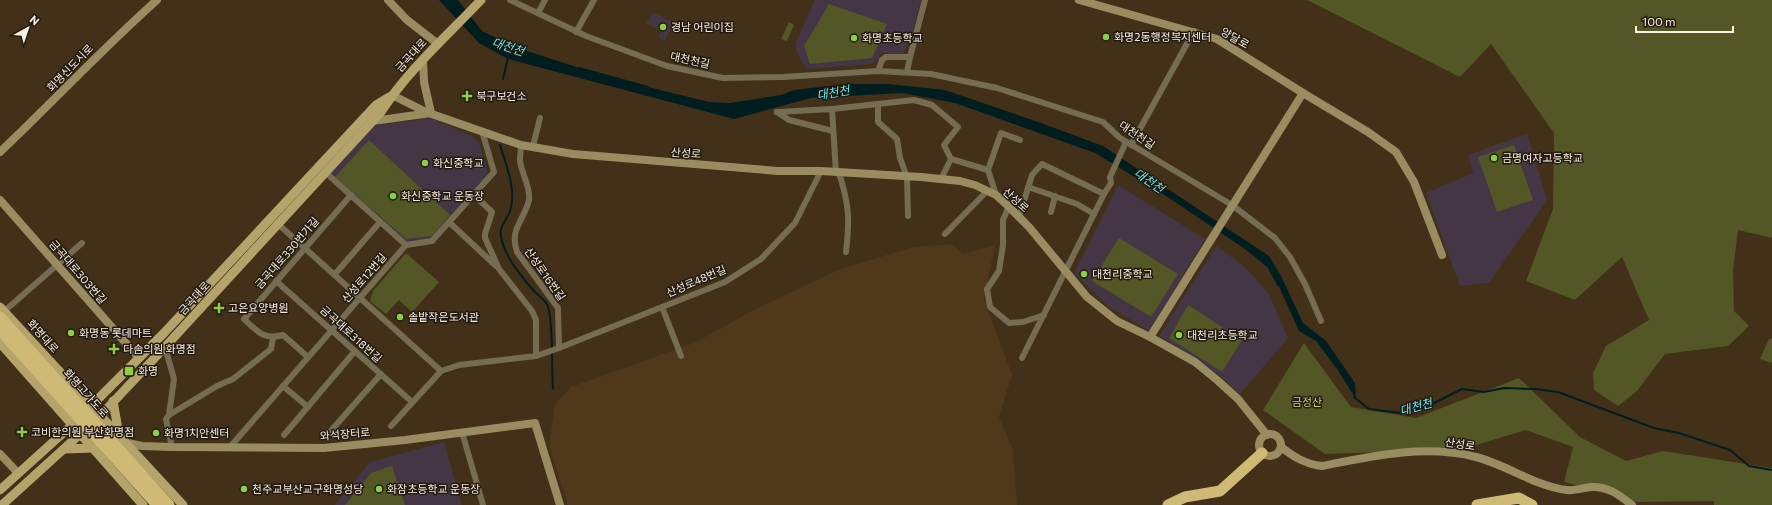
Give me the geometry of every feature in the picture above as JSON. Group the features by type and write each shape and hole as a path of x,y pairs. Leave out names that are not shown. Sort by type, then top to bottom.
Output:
{"highway":[{"name":"화명고가도로","path":"1,313 169,505"},
{"name":"화명고가도로","path":"0,330 156,505"},
{"path":"1168,505 1185,497 1220,491 1262,453"},
{"path":"1477,505 1519,498 1532,505"}],"main road":[{"name":"화명신도시로","path":"0,152 57,98 115,37 157,0"},
{"path":"388,0 407,20 438,44"},
{"name":"금곡대로","path":"2,505 100,416 373,121 392,95 423,60 481,0"},
{"name":"양달로","path":"1079,0 1194,31 1217,39 1368,132 1396,152 1414,182 1442,255"},
{"path":"373,121 431,113 424,82 423,60"},
{"path":"1150,337 1303,93"},
{"name":"금곡대로","path":"0,490 91,407 139,358 376,105 392,95"},
{"name":"산성로","path":"392,95 431,113 521,145 573,154 652,162 778,171 820,171 941,179 968,183 996,195 1009,206 1087,297 1117,321 1195,362 1238,399 1267,435"},
{"name":"금곡대로303번길","path":"0,200 139,358"},
{"name":"화명대로","path":"1,313 127,443 183,505"},
{"path":"0,342 73,424 83,431 94,448 143,505"},
{"path":"113,401 120,436"},
{"name":"와석장터로","path":"83,431 127,443 172,447 324,448 405,440 535,423 560,505"},
{"path":"1267,435 1278,438 1281,447 1278,453 1272,456 1262,453 1260,442 1267,435"},
{"name":"산성로","path":"1281,447 1294,457 1308,464 1322,466 1406,452 1424,451 1463,455 1503,466 1541,484 1568,490 1601,487 1614,492 1632,505"},
{"path":"64,449 94,448"},
{"path":"0,454 18,473"}],"street":[{"name":"대천천길","path":"510,0 576,32 667,66 723,78 783,77 878,71 931,74 997,88 1103,122 1127,145 1230,208 1275,238 1290,257 1305,284 1321,321"},
{"path":"538,13 545,0"},
{"path":"576,32 594,0"},
{"path":"907,72 925,0"},
{"path":"1022,358 1104,194 1111,183 1110,177 1112,172 1194,31"},
{"path":"878,71 882,60 886,58 910,57"},
{"path":"833,131 789,120 777,112 832,109 914,100 932,105 958,127 944,145 951,159 988,170"},
{"path":"878,104 878,122 897,139 900,158 907,177 908,216"},
{"path":"832,109 838,173 847,198 849,228 846,252"},
{"path":"533,146 540,118"},
{"path":"325,172 406,245 432,242 494,172 482,131"},
{"path":"996,195 988,170 1001,133 1020,140"},
{"name":"산성로16번길","path":"521,145 520,161 529,192 529,199 516,228 514,245 517,252 558,308 559,348"},
{"path":"941,179 951,159"},
{"path":"1019,217 1032,175 1042,164 1104,194"},
{"name":"산성로48번길","path":"441,371 459,365 536,356 725,282 761,259 795,223 820,171"},
{"path":"1028,187 1077,204 1094,214"},
{"path":"945,234 987,191"},
{"name":"금곡대로330번가길","path":"308,357 283,335 273,338 260,334 244,319 351,195"},
{"path":"474,195 492,212 485,238 499,269"},
{"path":"1051,212 1055,196"},
{"path":"1009,206 1003,220 1003,245 999,271 988,290 990,307 1009,323 1023,322 1044,315"},
{"path":"335,274 380,222"},
{"path":"449,222 499,269 532,311 536,320 536,356"},
{"path":"278,224 441,371 391,426"},
{"path":"1,313 82,243"},
{"name":"산성로12번길","path":"230,447 406,245"},
{"name":"금곡대로318번길","path":"276,281 412,402"},
{"path":"662,307 681,356"},
{"path":"169,415 217,386 233,379 271,349 273,338"},
{"path":"165,347 174,379 169,415 166,419 172,447"},
{"path":"284,435 355,351"},
{"path":"328,434 381,374"},
{"path":"284,386 308,407"},
{"path":"462,432 483,505"}],"shaded area":[{"name":"화명초등학교","path":"815,0 921,0 914,27 903,55 879,52 879,58 872,64 807,69 799,57 795,44"},
{"name":"경남 어린이집","path":"653,12 674,23 664,41 659,38 661,30 646,24"},
{"path":"431,118 470,135 479,142 488,174 432,239 407,243 329,172 373,126"},
{"name":"금명여자고등학교","path":"1527,134 1547,200 1489,283 1460,286 1426,193 1473,173 1468,155"},
{"name":"대천리중학교","path":"1118,185 1205,239 1149,331 1108,306 1074,273"},
{"path":"952,244 963,254 995,245 984,299 1012,375 999,417 1013,450 1017,505 568,505 549,446 555,404 571,387 694,343 754,310 840,269 914,247"},
{"name":"대천리초등학교","path":"1216,246 1244,266 1269,294 1288,338 1240,394 1219,375 1159,336"},
{"path":"444,442 462,505 335,505 370,462"}],"green space":[{"path":"1307,0 1772,0 1772,238 1738,230 1733,270 1734,311 1749,326 1728,346 1665,354 1637,391 1618,406 1594,390 1593,373 1606,346 1649,320 1622,257 1575,300 1526,281 1553,209 1554,133 1491,44 1460,77"},
{"path":"829,4 887,24 872,58 810,64 804,46"},
{"path":"789,22 794,25 787,41 781,39"},
{"name":"화신중학교 운동장","path":"369,140 450,215 432,236 406,239 335,177"},
{"path":"1514,145 1533,200 1497,212 1478,157"},
{"path":"1119,238 1178,274 1151,317 1092,281"},
{"path":"406,253 439,282 412,312 399,300 386,314 370,301 373,291"},
{"path":"1188,305 1242,340 1222,372 1169,338"},
{"path":"1772,338 1772,363 1760,359 1769,339"},
{"name":"금정산","path":"1304,343 1351,407 1416,418 1519,378 1580,437 1626,461 1663,451 1772,468 1772,505 1714,505 1714,501 1637,502 1564,482 1573,447 1526,430 1463,449 1325,454 1263,410"},
{"name":"화잠초등학교 운동장","path":"392,466 405,505 345,505 371,473"}],"water":[{"name":"대천천","path":"439,0 458,0 482,31 515,47 604,76 709,102 730,103 781,95 794,90 845,84 888,84 945,90 1103,146 1269,256 1281,276 1303,323 1326,341 1355,383 1356,399 1337,369 1316,341 1299,331 1272,271 1245,249 1163,194 1095,153 955,103 902,93 811,98 734,119 508,59 479,43"}],"waterway":[{"path":"503,79 508,57"},
{"name":"대천천","path":"579,68 648,87"},
{"path":"500,145 508,169 512,195 510,211 502,226 501,236 509,258 529,285 548,306 552,336 553,389"},
{"name":"대천천","path":"1269,268 1278,285"},
{"name":"대천천","path":"1354,397 1369,409 1401,413 1428,406 1462,389 1484,392 1504,388 1535,389 1558,392 1654,428 1679,433 1730,450 1749,466 1772,470"}],"place":[{"name":"경남 어린이집","path":"663,27"},
{"name":"화명2동행정복지센터","path":"1106,37"},
{"name":"화명초등학교","path":"854,38"},
{"name":"북구보건소","path":"467,96"},
{"name":"금명여자고등학교","path":"1494,158"},
{"name":"화신중학교","path":"425,163"},
{"name":"화신중학교 운동장","path":"393,196"},
{"name":"대천리중학교","path":"1084,274"},
{"name":"고은요양병원","path":"219,308"},
{"name":"솔밭작은도서관","path":"400,317"},
{"name":"화명동 롯데마트","path":"71,333"},
{"name":"대천리초등학교","path":"1179,335"},
{"name":"다솜의원 화명점","path":"114,349"},
{"name":"화명","path":"129,371"},
{"name":"코비한의원 부산화명점","path":"22,432"},
{"name":"화명1치안센터","path":"156,433"},
{"name":"천주교부산교구화명성당","path":"244,489"},
{"name":"화잠초등학교 운동장","path":"379,489"}]}
